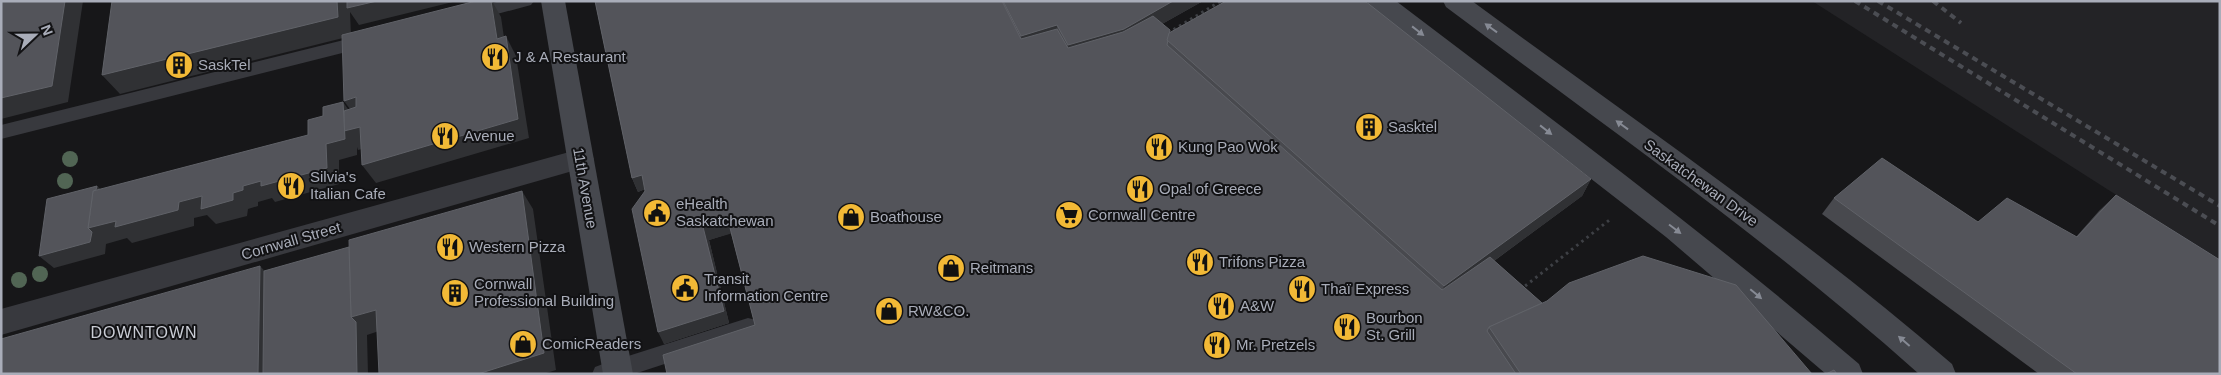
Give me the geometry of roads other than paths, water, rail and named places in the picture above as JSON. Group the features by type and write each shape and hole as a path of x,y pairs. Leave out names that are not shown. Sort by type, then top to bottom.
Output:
{"main road":[{"name":"11th Avenue","path":"552,1 580,159 613,372"},
{"path":"1379,1 1719,263 1848,374"},
{"name":"Saskatchewan Drive","path":"1455,1 1802,258 1870,311 1941,374"}],"street":[{"name":"Cornwall Street","path":"1,322 580,159"}],"lane":[{"path":"457,18 525,1"},
{"path":"1,132 389,35"},
{"path":"613,372 748,327"}],"railway":[{"path":"1855,1 2220,226"},
{"path":"1878,1 2220,206"},
{"path":"1933,1 1961,23"}],"place":[{"name":"J & A Restaurant","path":"495,57"},
{"name":"SaskTel","path":"179,65"},
{"name":"Sasktel","path":"1369,127"},
{"name":"Avenue","path":"445,136"},
{"name":"Kung Pao Wok","path":"1159,147"},
{"name":"Silvia's Italian Cafe","path":"291,186"},
{"name":"Opa! of Greece","path":"1140,189"},
{"name":"eHealth Saskatchewan","path":"657,213"},
{"name":"Cornwall Centre","path":"1069,215"},
{"name":"Boathouse","path":"851,217"},
{"name":"Western Pizza","path":"450,247"},
{"name":"Trifons Pizza","path":"1200,262"},
{"name":"Reitmans","path":"951,268"},
{"name":"Transit Information Centre","path":"685,288"},
{"name":"Thaï Express","path":"1302,289"},
{"name":"Cornwall Professional Building","path":"455,293"},
{"name":"A&W","path":"1221,306"},
{"name":"RW&CO.","path":"889,311"},
{"name":"Bourbon St. Grill","path":"1347,327"},
{"name":"ComicReaders","path":"523,344"},
{"name":"Mr. Pretzels","path":"1217,345"}],"district":[{"name":"DOWNTOWN","path":"144,332"}]}
